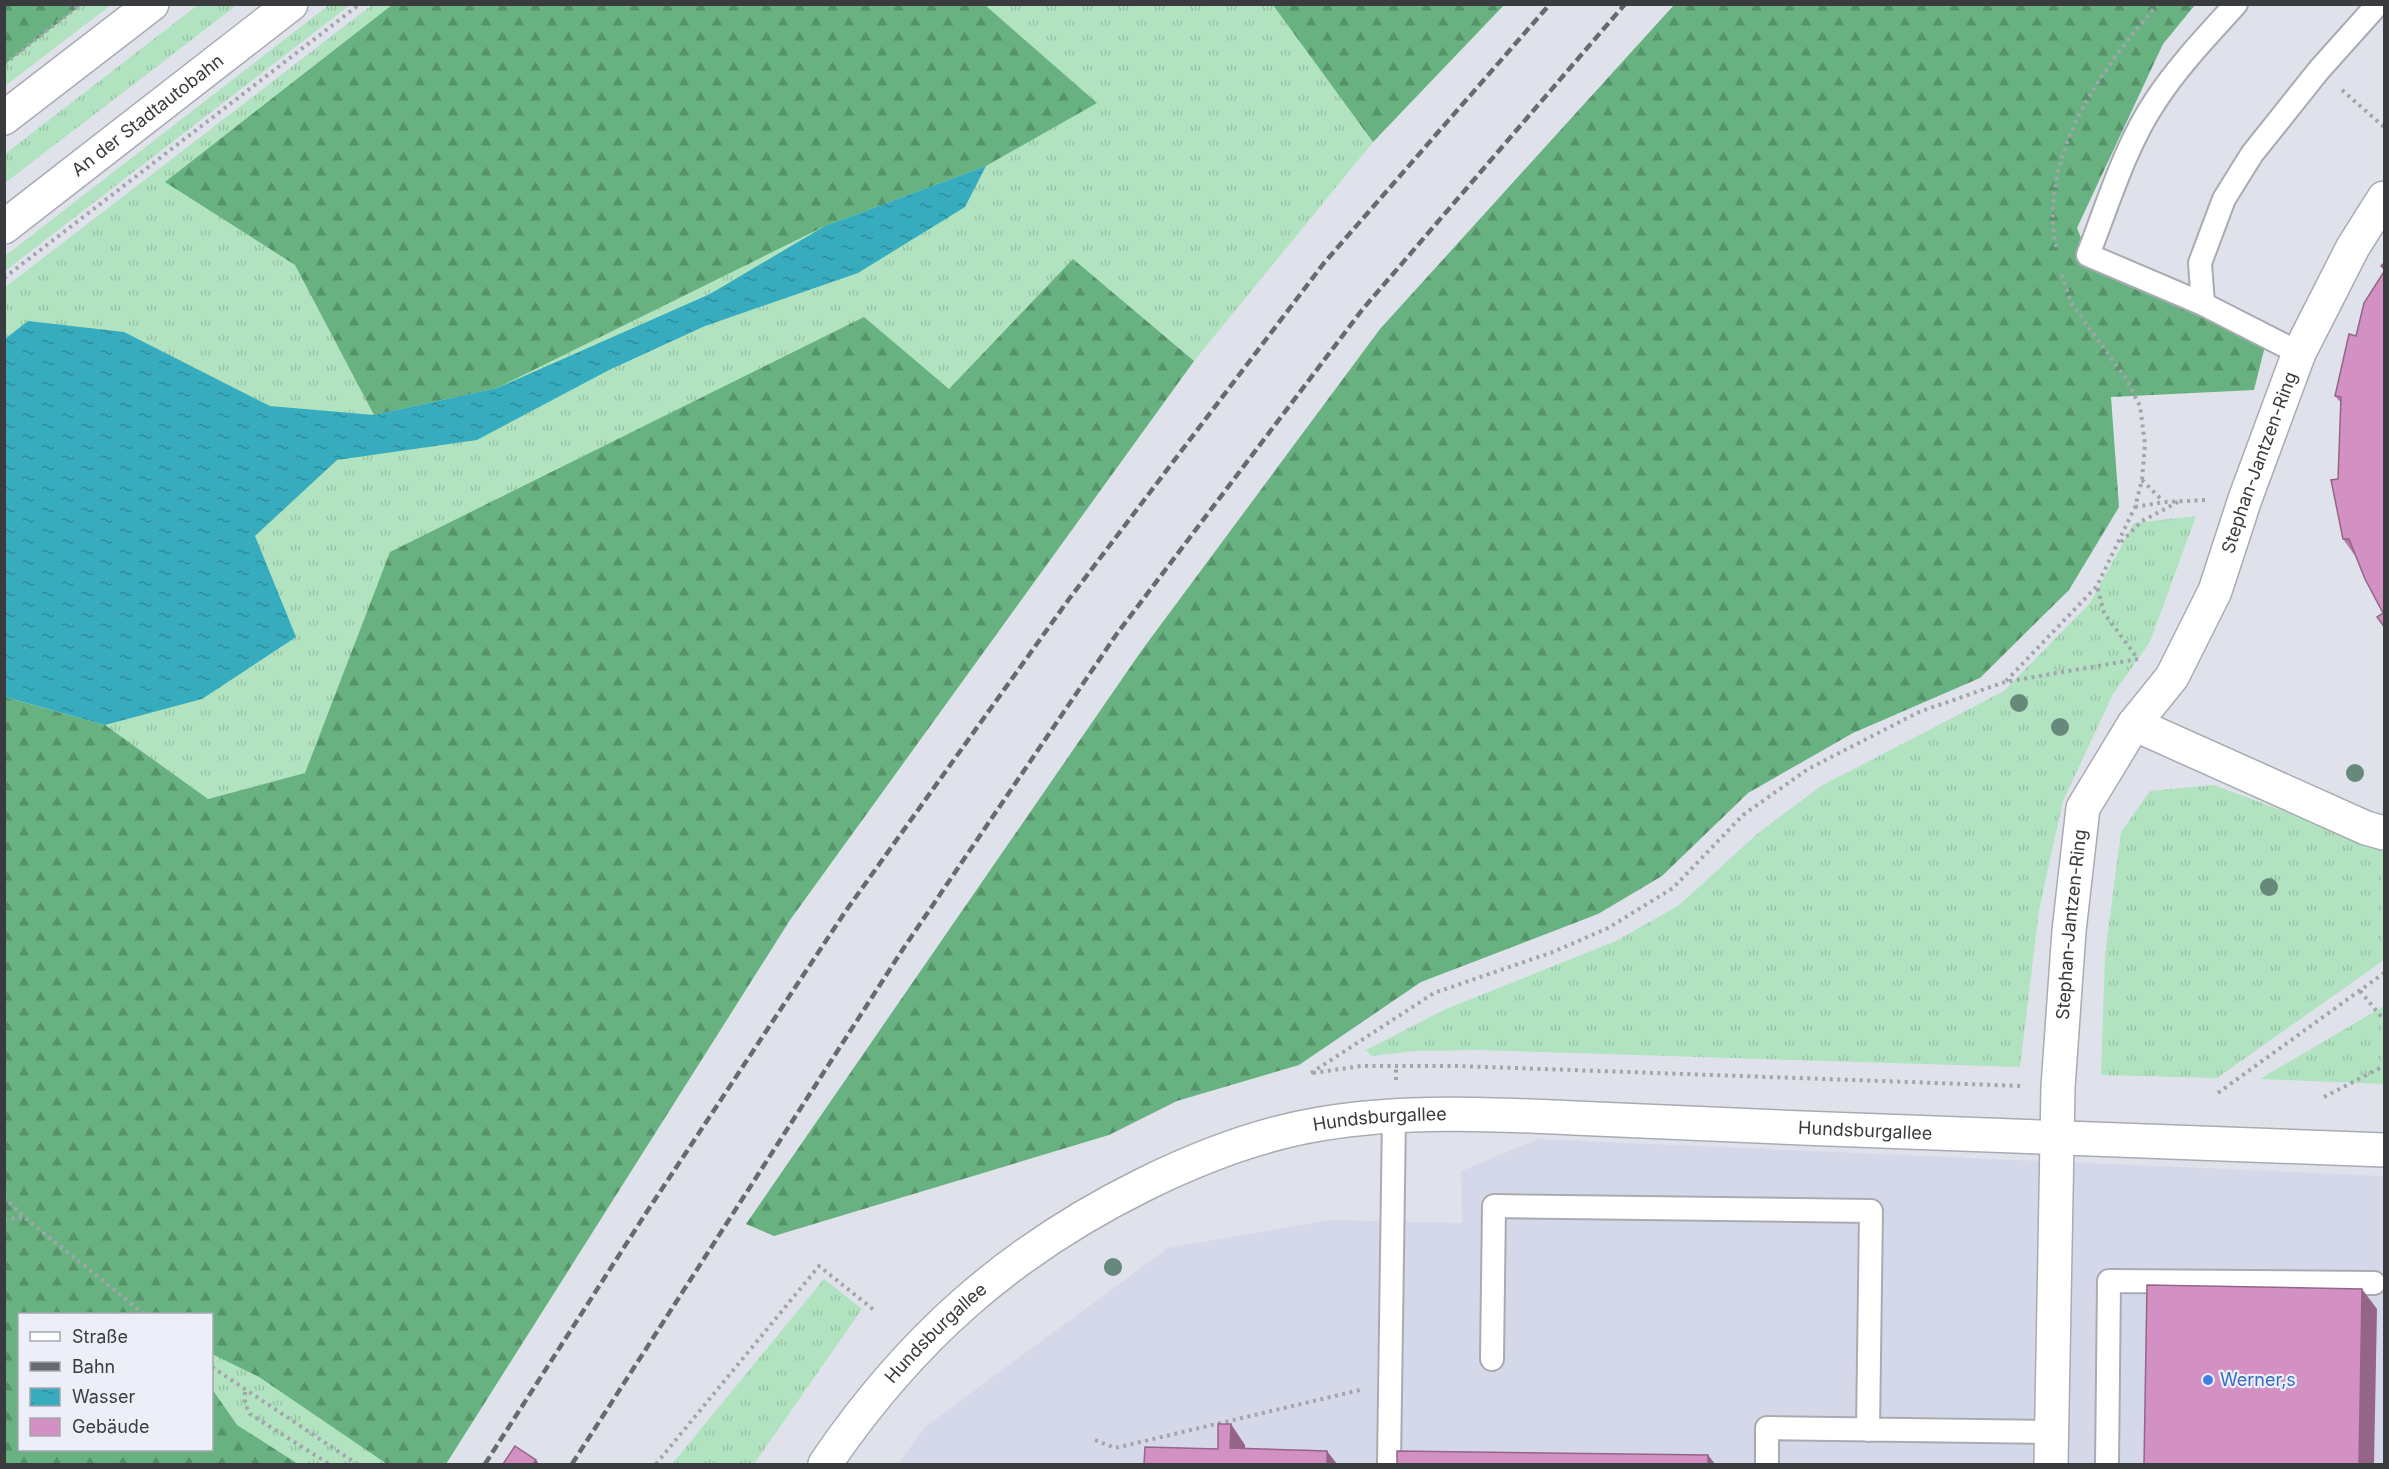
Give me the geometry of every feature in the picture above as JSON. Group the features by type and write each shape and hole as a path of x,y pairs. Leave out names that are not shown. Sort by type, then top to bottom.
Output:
{"main road":[{"path":"4,118 152,4"},
{"name":"An der Stadtautobahn","path":"4,226 291,4"},
{"name":"Stephan-Jantzen-Ring","path":"2057,1140 2058,1087 2069,931 2083,808 2134,724 2172,677 2211,600 2245,499 2299,353 2353,247 2385,198"},
{"path":"2134,724 2366,828 2385,833"},
{"name":"Hundsburgallee","path":"825,1464 886,1383 930,1336 979,1289 1039,1243 1103,1205 1186,1164 1253,1140 1320,1124 1394,1116 1497,1114 2057,1140 2385,1150"},
{"path":"2050,1464 2057,1140"}],"lane":[{"path":"2236,4 2188,57 2155,101 2125,160 2088,255 2203,304 2299,353"},
{"path":"2203,304 2200,263 2224,199 2252,154 2319,70 2378,4"},
{"path":"1389,1464 1394,1116"},
{"path":"1492,1359 1494,1206 1870,1211 1868,1430"},
{"path":"2107,1464 2109,1281 2374,1282"},
{"path":"1767,1464 1767,1428 2051,1432"}],"path":[{"path":"4,64 81,4"},
{"path":"4,278 360,4"},
{"path":"2058,255 2053,232 2053,196 2061,156 2096,84 2158,4"},
{"path":"2319,70 2385,127"},
{"path":"2005,682 2097,586 2119,545 2135,507 2142,480 2145,444 2140,406 2125,377 2071,303 2060,266"},
{"path":"2142,480 2163,502"},
{"path":"2135,507 2163,502 2245,499"},
{"path":"2119,545 2142,521 2181,501"},
{"path":"2058,1087 1459,1066 1361,1066 1311,1073 1434,993 1552,952 1608,928 1673,888 1743,814 1808,769 1919,712 2005,682 2138,659 2104,612 2097,586"},
{"path":"2218,1093 2385,973"},
{"path":"2360,991 2385,1020"},
{"path":"2324,1097 2385,1066"},
{"path":"4,1197 24,1217 143,1313"},
{"path":"4,1220 24,1217"},
{"path":"656,1464 819,1266 874,1310"},
{"path":"213,1368 245,1392 357,1464"},
{"path":"1095,1440 1115,1448 1390,1384"},
{"path":"245,1392 244,1404 250,1414 329,1464"}],"shaded area":[{"path":"1538,1139 2384,1176 2384,1464 898,1464 926,1426 1168,1248 1330,1220 1462,1223 1461,1171"}],"green space":[{"path":"5,4 81,4 81,5 5,64"},
{"path":"199,4 237,5 5,183 5,154"},
{"path":"330,4 350,5 5,271 5,256"},
{"path":"81,5 111,5 5,86 4,64"},
{"path":"372,5 1504,5 1373,142 1194,361 790,920 446,1464 5,1464 4,288"},
{"path":"392,5 985,5 1097,103 986,166 825,226 497,388 374,415 295,265 165,182"},
{"path":"1273,5 1504,5 1373,142"},
{"path":"1674,5 2195,5 2163,44 2077,228 2088,255 2267,338 2254,390 2111,397 2119,507 2069,590 1980,678 1853,733 1748,793 1662,876 1598,914 1421,982 1299,1065 1177,1101 1109,1135 774,1236 746,1224 1142,650 1380,329"},
{"path":"1073,259 1194,361 790,920 446,1464 387,1464 259,1377 213,1354 213,1313 18,1313 18,1451 213,1451 213,1390 237,1425 298,1464 5,1464 4,697 105,725 208,799 305,773 390,552 864,317 949,389"},
{"path":"2196,516 2150,642 2113,694 2063,801 2039,910 2020,1067 1479,1050 1414,1051 1371,1056 1366,1050 1446,1009 1616,941 1678,906 1757,834 1821,786 2004,691 2090,603 2134,523"},
{"path":"2214,785 2384,849 2384,960 2217,1078 2101,1075 2105,955 2121,832 2150,791"},
{"path":"2384,1006 2384,1084 2260,1079"},
{"path":"824,1279 862,1309 754,1464 672,1464"}],"water":[{"path":"986,166 965,207 858,273 705,326 609,370 477,440 337,460 255,536 296,637 202,699 105,725 5,697 5,339 28,321 124,332 270,406 374,415 497,388 710,294 825,226"}],"building":[{"path":"2385,270 2385,628 2377,617 2383,613 2365,579 2349,539 2343,539 2331,480 2338,479 2341,397 2335,396 2349,334 2356,336 2364,303"},
{"path":"2147,1285 2362,1289 2359,1464 2144,1464"},
{"path":"1218,1424 1231,1424 1230,1448 1327,1451 1327,1464 1144,1464 1145,1447 1218,1449"},
{"path":"515,1446 536,1460 533,1464 503,1464"},
{"path":"1397,1451 1708,1455 1708,1464 1397,1464"}],"railway":[{"path":"485,1464 648,1210 845,912 1069,599 1324,263 1550,4"},
{"path":"572,1464 903,949 1116,635 1362,310 1625,4"}],"place":[{"name":"Werner,s","path":"2208,1380"}]}
